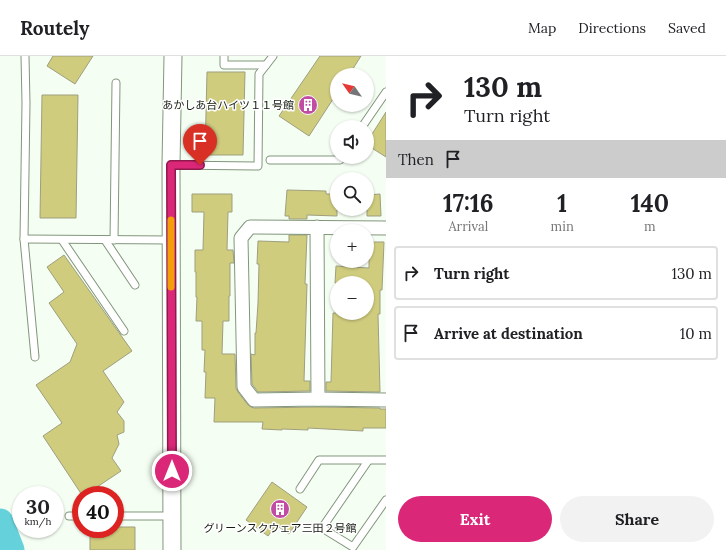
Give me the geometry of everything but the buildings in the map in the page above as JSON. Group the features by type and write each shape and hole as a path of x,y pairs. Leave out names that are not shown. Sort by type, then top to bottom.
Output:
{"street":[{"path":"172,550 171,165 173,56"},
{"path":"386,228 250,227 241,238 244,386 254,400 386,400"},
{"path":"317,227 318,399"}],"lane":[{"path":"25,56 26,103 24,239 35,357"},
{"path":"224,56 224,65 266,65"},
{"path":"171,165 258,166 259,74 273,56"},
{"path":"114,240 116,83"},
{"path":"367,120 386,92"},
{"path":"270,160 330,160"},
{"path":"24,239 171,240"},
{"path":"62,240 124,331"},
{"path":"105,240 135,285"},
{"path":"300,489 319,460 386,460"},
{"path":"368,461 322,528 353,547 386,500"},
{"path":"124,516 172,516"}],"waterway":[{"path":"0,522 11,550"}],"slow traffic":[{"path":"171,220 171,287"}],"place":[{"name":"あかしあ台ハイツ１１号館","path":"308,105"},
{"name":"グリーンスクウェア三田２号館","path":"280,509"}],"route":[{"path":"172,471 171,165 200,165"}]}
